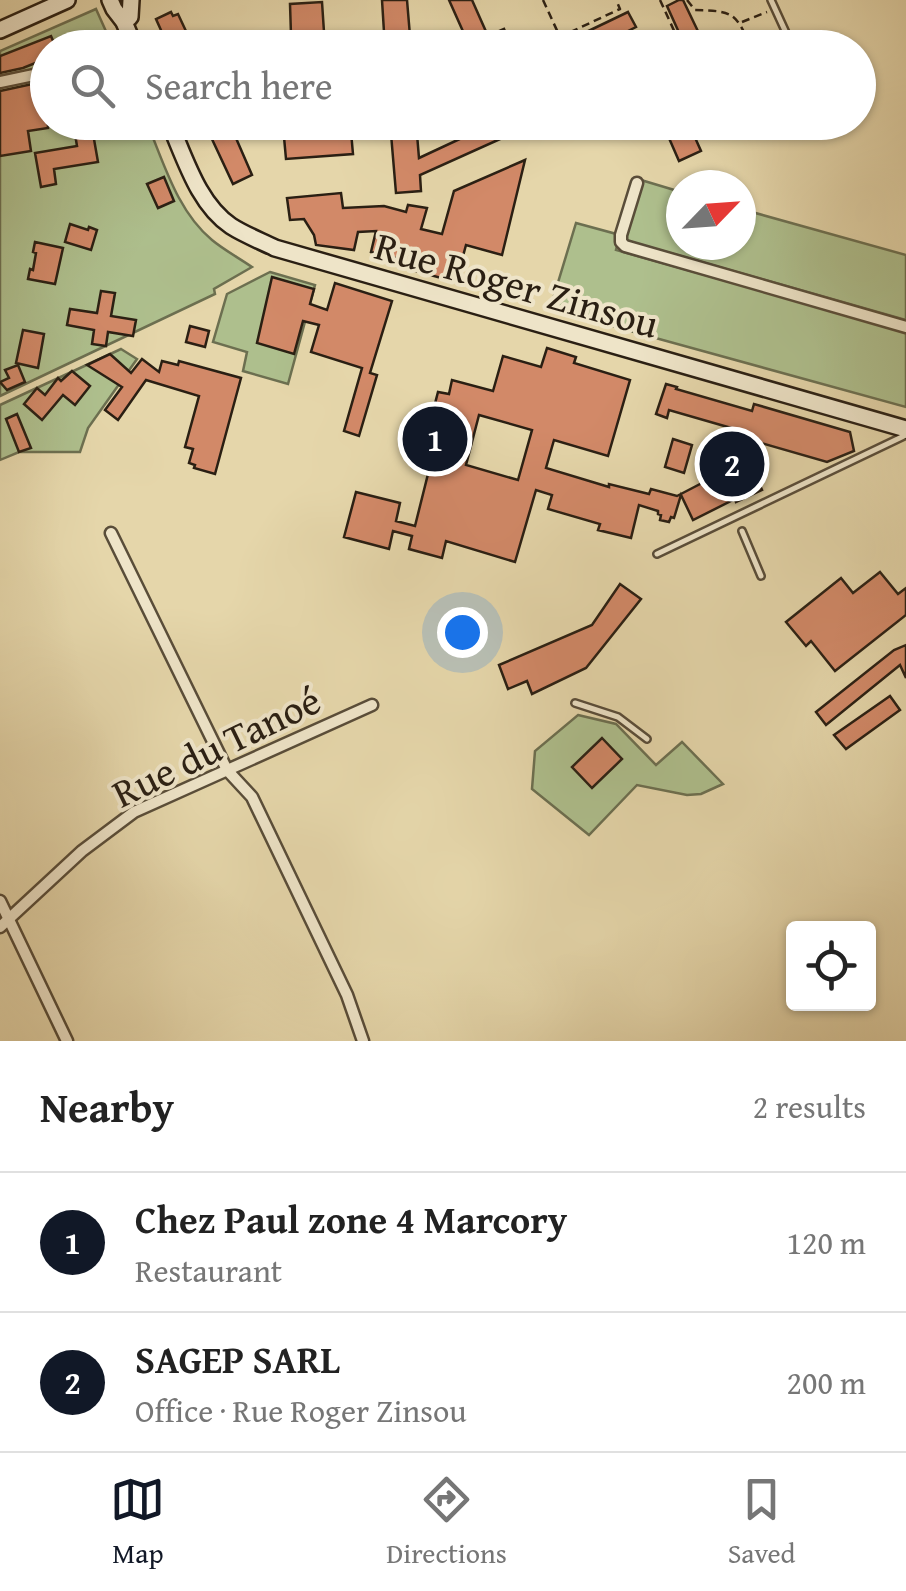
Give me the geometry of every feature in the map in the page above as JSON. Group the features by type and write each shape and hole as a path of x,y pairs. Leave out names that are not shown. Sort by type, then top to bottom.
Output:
{"street":[{"path":"0,30 67,0"},
{"path":"98,0 124,22"},
{"path":"110,0 127,30"},
{"path":"123,0 124,22"},
{"path":"124,22 130,16 131,0"},
{"path":"0,82 30,76"},
{"name":"Rue Roger Zinsou","path":"177,140 204,198 220,217 240,232 275,248 906,432"},
{"path":"636,184 621,235 625,246 906,327"},
{"path":"112,533 228,770 252,797 348,995 363,1041"},
{"name":"Rue du Tanoé","path":"4,923 82,852 134,812 372,705"},
{"path":"0,900 4,923 66,1041"}],"lane":[{"path":"770,0 784,30"},
{"path":"657,554 906,432"},
{"path":"742,532 761,576"},
{"path":"575,702 618,717 647,739"}],"path":[{"path":"543,0 557,30"},
{"path":"573,30 620,9 616,0"},
{"path":"661,0 674,30"},
{"path":"687,0 695,10 728,13 743,30"},
{"path":"740,23 775,9"}],"green space":[{"path":"96,9 105,30 48,30"},
{"path":"30,38 30,140 154,140 189,215 212,240 252,267 214,289 215,294 0,396 0,51"},
{"path":"641,180 666,188 666,252 624,240"},
{"path":"756,213 906,255 906,320 694,260 756,260"},
{"path":"576,223 620,235 616,250 906,331 906,407 550,309"},
{"path":"270,272 315,285 288,384 243,371 247,352 213,342 227,294"},
{"path":"121,349 137,359 88,428 80,452 19,452 0,460 0,405"},
{"path":"578,715 616,724 656,765 682,742 723,784 701,794 687,795 637,785 589,835 532,789 535,751"}],"building":[{"path":"382,0 407,0 410,30 384,30"},
{"path":"449,0 472,0 485,30 462,30"},
{"path":"683,0 697,30 678,30 667,6"},
{"path":"322,2 324,30 291,30 290,4"},
{"path":"171,12 173,16 178,14 185,30 161,30 156,19"},
{"path":"628,12 636,27 630,30 590,30"},
{"path":"30,44 30,65 23,68 0,73 0,56"},
{"path":"30,84 31,151 0,156 0,91"},
{"path":"76,140 94,140 98,162 54,169 56,184 41,187 35,153 77,146"},
{"path":"212,140 237,140 252,175 233,184"},
{"path":"284,140 352,140 353,154 286,159"},
{"path":"392,140 418,140 419,158 458,140 498,140 420,175 421,191 396,193"},
{"path":"670,140 696,140 701,151 679,161"},
{"path":"525,160 502,255 466,245 456,282 393,265 396,258 371,252 376,231 358,232 354,250 316,245 304,219 290,220 287,198 341,193 343,208 384,206 406,212 408,205 427,208 421,229 442,234 454,191"},
{"path":"164,177 174,201 158,208 147,184"},
{"path":"70,224 97,230 91,250 65,242"},
{"path":"35,242 63,248 55,284 28,279 30,269 33,270"},
{"path":"272,277 314,289 310,304 327,310 335,283 392,301 370,373 377,375 359,436 344,431 362,368 311,352 319,325 303,321 294,354 257,343"},
{"path":"101,291 115,293 111,316 136,320 133,336 108,332 106,346 92,344 94,330 67,325 70,309 97,313"},
{"path":"190,326 209,331 205,347 186,342"},
{"path":"23,330 44,334 38,368 16,363"},
{"path":"547,348 576,357 574,363 630,380 608,456 554,440 546,468 609,487 649,494 651,489 677,496 747,457 762,490 693,520 681,495 669,522 660,520 658,511 639,505 631,538 598,530 600,524 548,509 552,495 536,490 515,562 446,541 442,558 409,549 412,536 393,531 389,549 344,537 356,492 400,503 396,521 415,526 440,426 430,423 438,392 449,394 452,380 493,391 503,356 541,367","holes":["479,415 532,430 518,480 466,465"]},
{"path":"110,354 131,373 142,359 159,372 162,361 178,365 179,361 241,378 215,474 194,468 189,463 193,449 185,447 199,396 146,380 118,420 105,410 122,387 87,365"},
{"path":"18,365 25,382 7,390 0,382 9,378 5,370"},
{"path":"72,371 90,386 75,405 63,395 42,420 24,404 37,388 45,395 58,378 61,381"},
{"path":"666,384 752,411 754,404 850,432 854,451 827,462 744,438 745,432 669,410 667,418 656,414"},
{"path":"17,414 31,448 19,452 6,419"},
{"path":"673,439 692,445 684,473 665,467"},
{"path":"880,572 898,594 906,588 906,615 835,671 811,641 806,646 786,622 841,578 853,593"},
{"path":"620,584 641,599 586,668 532,694 527,681 508,689 499,665 592,625"},
{"path":"906,645 906,678 900,665 826,725 816,712 894,650"},
{"path":"890,696 900,710 846,749 834,735"},
{"path":"602,738 622,759 592,788 572,767"}],"place":[{"name":"Chez Paul zone 4 Marcory","path":"435,439"},
{"name":"SAGEP SARL","path":"732,464"}]}
